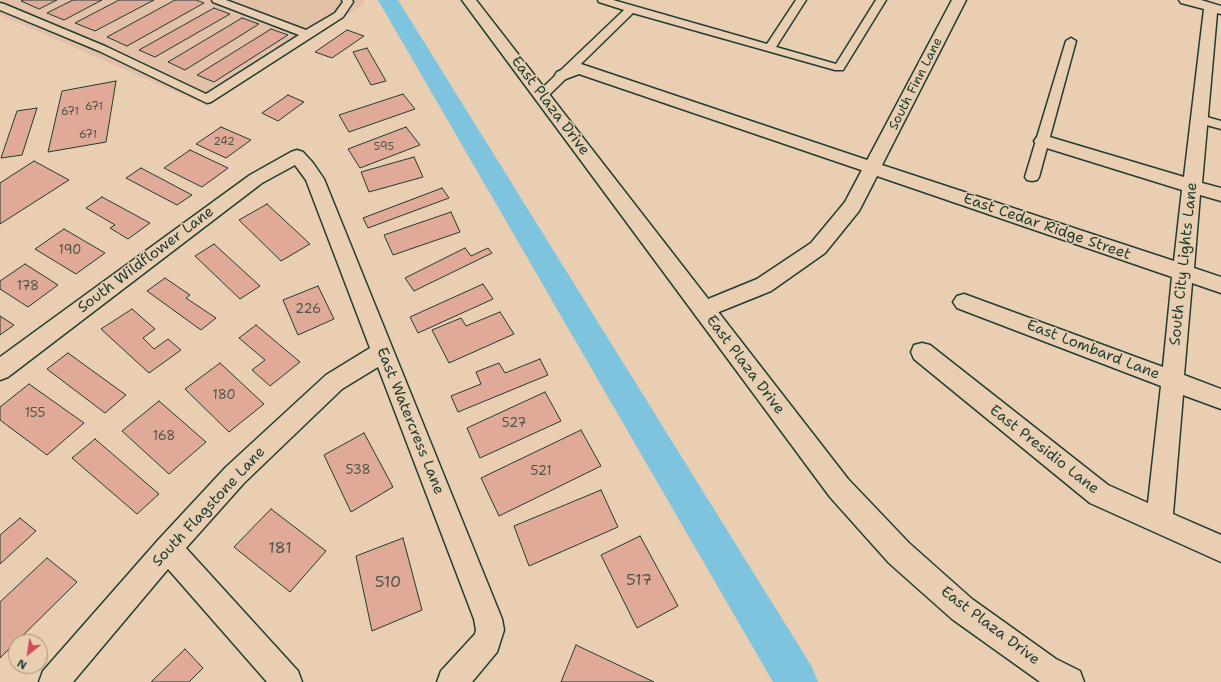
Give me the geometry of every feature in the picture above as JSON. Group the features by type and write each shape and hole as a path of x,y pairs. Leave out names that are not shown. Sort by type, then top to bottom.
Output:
{"street":[{"name":"East Plaza Drive","path":"469,0 839,488 899,553 962,609 1046,669 1070,682"},
{"name":"South Finn Lane","path":"704,310 764,285 818,248 852,206 959,0"},
{"path":"1186,0 1216,9"},
{"name":"South City Lights Lane","path":"1159,521 1192,186 1216,9"},
{"name":"East Cedar Ridge Street","path":"563,75 578,68 1221,285"},
{"path":"1043,141 1221,195"},
{"name":"East Watercress Lane","path":"296,156 315,178 488,619 490,630 486,642 452,682"},
{"name":"South Wildflower Lane","path":"0,370 256,178 296,156"},
{"name":"East Lombard Lane","path":"964,302 1221,399"},
{"name":"South Flagstone Lane","path":"54,682 168,548 235,475 334,382 383,352"},
{"name":"East Presidio Lane","path":"922,352 1099,494 1221,549"},
{"path":"168,548 287,682"}],"lane":[{"path":"217,0 307,34"},
{"path":"0,6 103,49 207,99 339,14 348,2 347,0"},
{"path":"603,0 840,68 881,0"},
{"path":"770,48 801,0"},
{"path":"542,95 631,9"},
{"path":"1032,177 1071,41"},
{"path":"1200,119 1221,125"}],"shaded area":[{"path":"0,0 363,0 364,4 208,106 0,15"}],"building":[{"path":"57,0 39,9 21,1"},
{"path":"73,0 102,0 64,20 47,13"},
{"path":"119,0 154,0 95,31 75,23"},
{"path":"175,0 196,0 204,3 127,46 107,37"},
{"path":"214,8 230,14 155,57 139,50"},
{"path":"242,18 259,24 185,70 168,62"},
{"path":"271,29 288,35 214,82 197,75"},
{"path":"347,30 364,36 332,58 315,52"},
{"path":"367,48 386,81 371,85 353,52"},
{"path":"116,81 106,142 48,152 62,91"},
{"path":"403,94 415,109 349,132 339,115"},
{"path":"288,95 304,102 278,121 262,113"},
{"path":"37,108 22,155 1,158 17,111"},
{"path":"221,127 251,140 226,158 196,144"},
{"path":"406,127 420,145 360,168 348,149"},
{"path":"190,150 228,168 202,187 164,168"},
{"path":"414,157 423,177 369,192 361,172"},
{"path":"34,161 69,180 0,224 0,183"},
{"path":"141,168 192,195 177,205 126,178"},
{"path":"442,188 449,198 368,228 363,218"},
{"path":"102,197 150,223 128,239 110,228 115,225 86,208"},
{"path":"267,204 310,244 281,261 239,220"},
{"path":"451,212 460,232 393,255 384,235"},
{"path":"64,229 105,253 76,274 35,249"},
{"path":"214,244 260,286 240,299 195,256"},
{"path":"465,248 471,256 488,248 492,253 414,291 405,278"},
{"path":"25,264 58,285 28,307 0,289 0,281"},
{"path":"165,278 190,295 186,298 216,318 201,330 147,291"},
{"path":"483,284 493,299 418,333 410,317"},
{"path":"318,286 334,319 298,335 283,300"},
{"path":"132,309 155,329 143,338 154,349 168,339 181,350 149,373 101,329"},
{"path":"500,312 514,334 449,363 432,330 461,318 466,326"},
{"path":"0,316 14,325 0,335"},
{"path":"256,325 300,362 270,386 252,370 265,360 239,338"},
{"path":"68,353 126,395 105,413 47,369"},
{"path":"540,359 548,375 458,412 451,396 481,384 476,372 499,363 505,373"},
{"path":"220,363 264,404 229,432 185,389"},
{"path":"29,384 84,423 47,455 0,420 0,407"},
{"path":"545,392 561,421 480,458 467,428"},
{"path":"159,401 206,442 169,474 122,431"},
{"path":"581,430 601,466 499,516 481,478"},
{"path":"364,433 393,487 351,512 324,455"},
{"path":"95,439 159,494 137,514 72,458"},
{"path":"601,490 618,527 529,566 514,526"},
{"path":"271,509 326,551 290,592 234,547"},
{"path":"20,518 36,531 0,564 0,535"},
{"path":"640,536 678,606 637,628 601,555"},
{"path":"403,538 422,610 372,631 356,556"},
{"path":"47,558 77,582 24,634 8,634 8,650 0,658 0,602"},
{"path":"576,645 654,682 561,682"},
{"path":"185,649 203,668 189,682 151,682"}],"waterway":[{"path":"388,0 797,682"}]}
